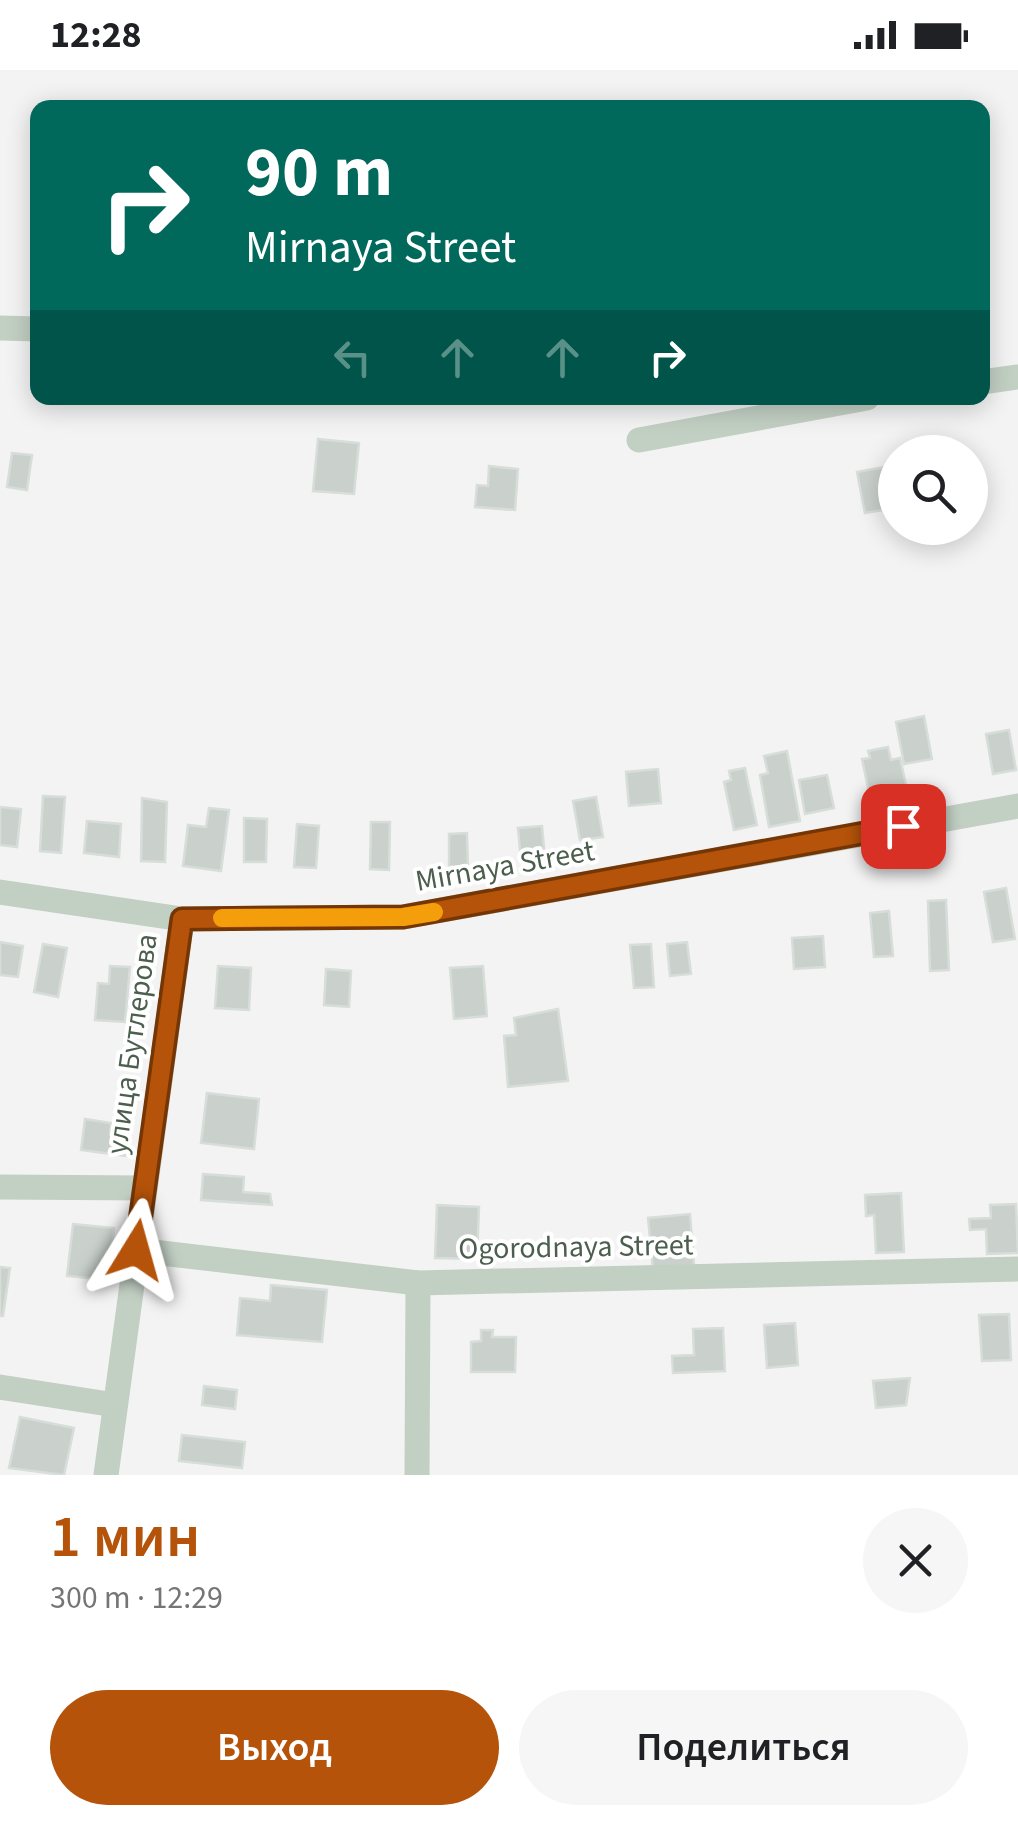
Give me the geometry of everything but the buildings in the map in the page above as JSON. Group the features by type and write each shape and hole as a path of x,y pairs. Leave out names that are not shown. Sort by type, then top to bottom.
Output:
{"street":[{"path":"0,328 30,330"},
{"path":"990,381 1018,378"},
{"path":"639,440 805,405"},
{"name":"Mirnaya Street","path":"0,892 182,919 403,917 1018,806"},
{"name":"улица Бутлерова","path":"106,1475 182,919"},
{"path":"0,1187 145,1188"},
{"name":"Ogorodnaya Street","path":"136,1250 418,1283 1018,1269"},
{"path":"417,1475 418,1283"},
{"path":"0,1387 115,1405"}],"slow traffic":[{"path":"222,918 403,917 434,912"}],"route":[{"path":"136,1250 182,919 403,917 903,826"}]}
